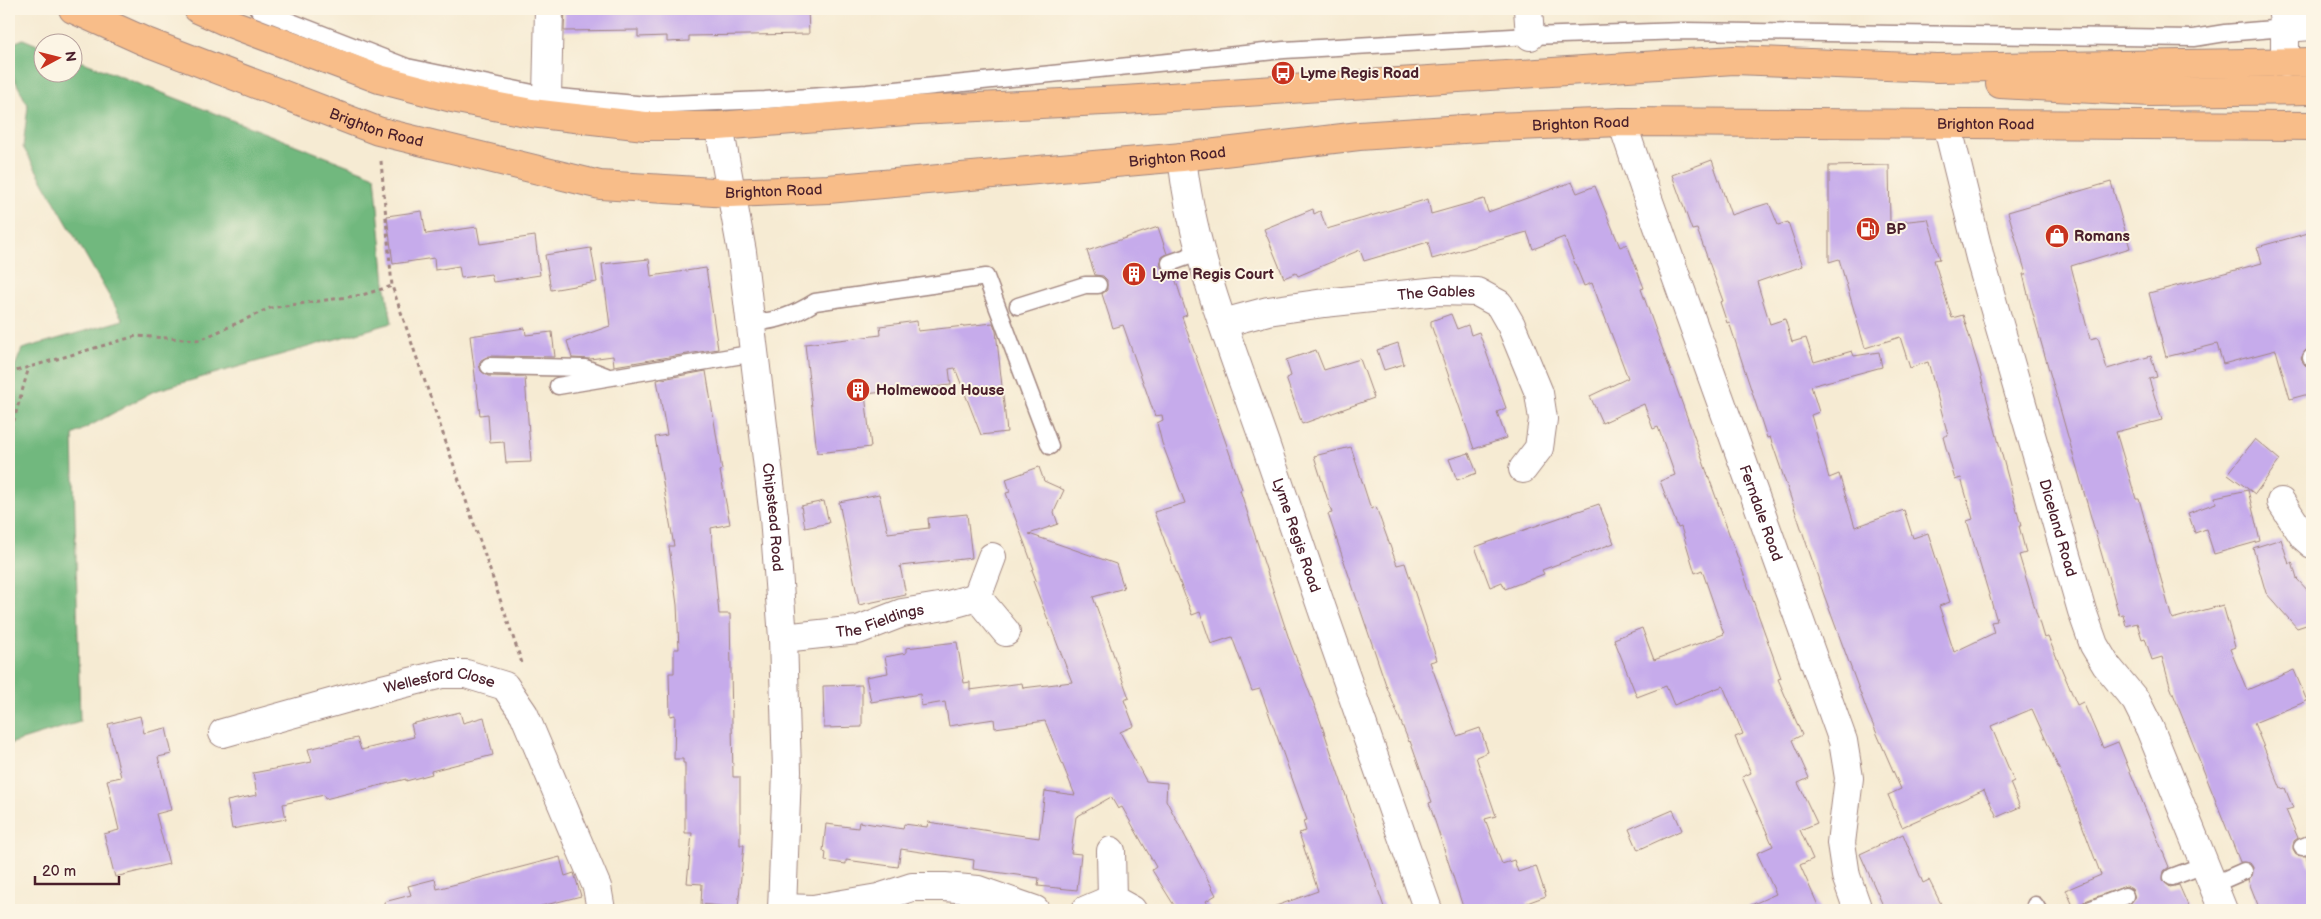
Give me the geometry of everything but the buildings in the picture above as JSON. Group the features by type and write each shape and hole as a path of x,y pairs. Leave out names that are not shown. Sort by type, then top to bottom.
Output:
{"highway":[{"name":"Brighton Road","path":"72,9 96,16 144,40 378,131 600,185 730,193 828,189 1182,157 1359,136 1622,122 2312,126"},
{"path":"198,9 227,22 379,79 452,98 531,113 645,126 718,126 918,110 1124,100 1734,60 1938,68 2312,62"},
{"path":"1938,68 2003,85 2150,92 2312,90"}],"street":[{"path":"547,96 549,9"},
{"path":"1528,9 1530,36"},
{"path":"2285,63 2283,18 2312,26"},
{"name":"Ferndale Road","path":"1622,122 1650,206 1843,741 1849,778 1841,844 1846,876 1858,910"},
{"name":"Diceland Road","path":"1947,124 1981,262 2082,611 2094,645 2106,665 2136,701 2150,730 2223,910"},
{"name":"Chipstead Road","path":"718,126 742,252 774,517 783,638 787,771 782,909"},
{"name":"Lyme Regis Road","path":"1182,157 1186,191 1224,323 1428,910"},
{"name":"The Gables","path":"1224,323 1268,311 1324,303 1438,291 1477,292 1499,304 1511,326 1539,393 1543,419 1539,448 1523,469"},
{"path":"2281,502 2304,536 2312,544"},
{"path":"992,557 977,597 1006,632"},
{"name":"The Fieldings","path":"783,638 858,630 902,613 945,606 977,597"},
{"name":"Wellesford Close","path":"224,733 442,674 466,674 505,686 528,721 597,887 601,910"},
{"path":"1086,910 1122,905 1111,851"},
{"path":"782,909 813,909 878,898 912,887 945,887 978,890 1036,910"}],"lane":[{"path":"258,9 407,66 547,96 647,105 765,100 905,89 1284,50 1530,36 1684,31 2194,38 2224,33 2283,18"},
{"path":"1170,263 1202,252"},
{"path":"751,323 777,321 798,313 815,302 986,277 1050,446"},
{"path":"1018,306 1085,284 1098,285"},
{"path":"558,386 608,376 755,353"},
{"path":"489,366 585,368 608,376"},
{"path":"2172,877 2244,872"},
{"path":"2089,910 2126,896"}],"path":[{"path":"378,131 392,286 522,665"},
{"path":"9,373 136,336 200,340 270,308 362,295 392,286"},
{"path":"9,437 29,367"}],"green space":[{"path":"23,39 32,43 32,82 82,82 82,62 375,176 385,283 392,323 154,391 73,435 80,722 9,744 9,381 22,349 123,320 23,147 28,106 9,68 9,45"}],"place":[{"name":"Lyme Regis Road","path":"1283,73"},
{"name":"BP","path":"1868,229"},
{"name":"Romans","path":"2057,236"},
{"name":"Lyme Regis Court","path":"1134,274"},
{"name":"Holmewood House","path":"858,390"}]}
